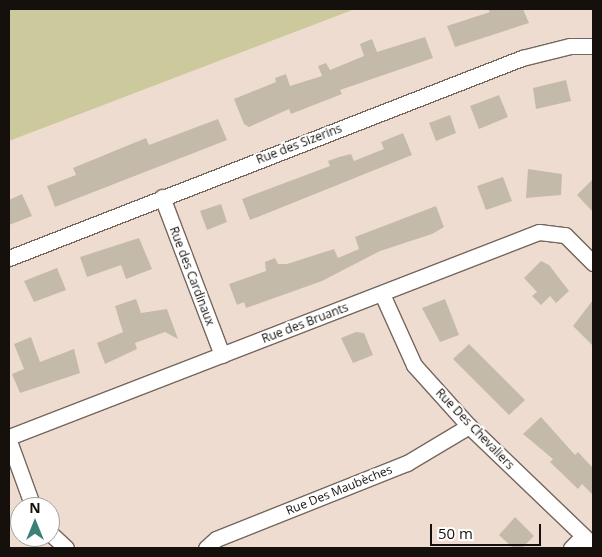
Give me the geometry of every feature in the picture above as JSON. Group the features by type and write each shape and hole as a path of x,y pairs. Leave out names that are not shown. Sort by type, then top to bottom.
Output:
{"street":[{"name":"Rue des Sizerins","path":"9,258 522,58 570,46 593,46"},
{"name":"Rue des Cardinaux","path":"162,197 222,355"},
{"name":"Rue des Bruants","path":"9,439 539,232 565,235 593,263"},
{"name":"Rue Des Chevaliers","path":"382,294 414,365 469,426 588,541"},
{"name":"Rue Des Maubèches","path":"206,548 216,539 406,463 469,426"},
{"path":"9,439 29,497"},
{"path":"571,548 588,541"}],"shaded area":[{"path":"9,9 355,9 9,141"}],"building":[{"path":"488,9 523,9 529,23 455,47 447,26 490,12"},
{"path":"425,37 433,58 340,90 342,94 291,114 289,109 249,127 244,124 234,99 276,82 275,78 286,74 290,86 322,76 318,66 326,63 330,70 364,56 360,44 372,39 377,52"},
{"path":"566,80 571,101 536,109 533,88"},
{"path":"499,95 508,117 479,129 470,106"},
{"path":"450,115 456,133 436,141 429,123"},
{"path":"218,119 227,140 55,207 47,186 76,175 73,168 146,138 149,145"},
{"path":"403,133 412,155 250,220 242,199 330,166 328,161 339,157 351,154 354,161 384,149 381,142"},
{"path":"528,169 562,174 561,195 526,198"},
{"path":"503,177 512,201 486,210 477,186"},
{"path":"593,179 593,212 577,195"},
{"path":"22,194 32,216 9,225 9,200"},
{"path":"221,204 227,222 207,230 200,211"},
{"path":"436,206 444,227 432,234 380,251 322,281 246,308 244,302 237,305 229,284 266,271 265,262 275,258 278,264 287,264 334,249 338,258 359,249 355,237"},
{"path":"139,238 152,269 126,279 121,265 87,277 80,257"},
{"path":"541,261 549,265 569,291 556,303 550,296 541,305 532,296 537,292 524,278"},
{"path":"57,268 66,290 34,302 24,281"},
{"path":"136,299 141,313 167,309 178,339 165,332 135,343 137,349 105,364 97,343 123,332 115,306"},
{"path":"445,299 459,335 440,342 422,308"},
{"path":"593,300 593,346 573,326"},
{"path":"356,332 364,333 373,355 353,363 341,338"},
{"path":"31,337 40,362 74,349 80,373 20,393 12,374 24,369 14,344"},
{"path":"469,344 525,400 509,415 453,359"},
{"path":"541,417 575,455 578,452 593,468 593,495 582,484 578,489 550,462 553,459 523,434"},
{"path":"515,517 534,536 522,548 513,548 499,535"}]}
